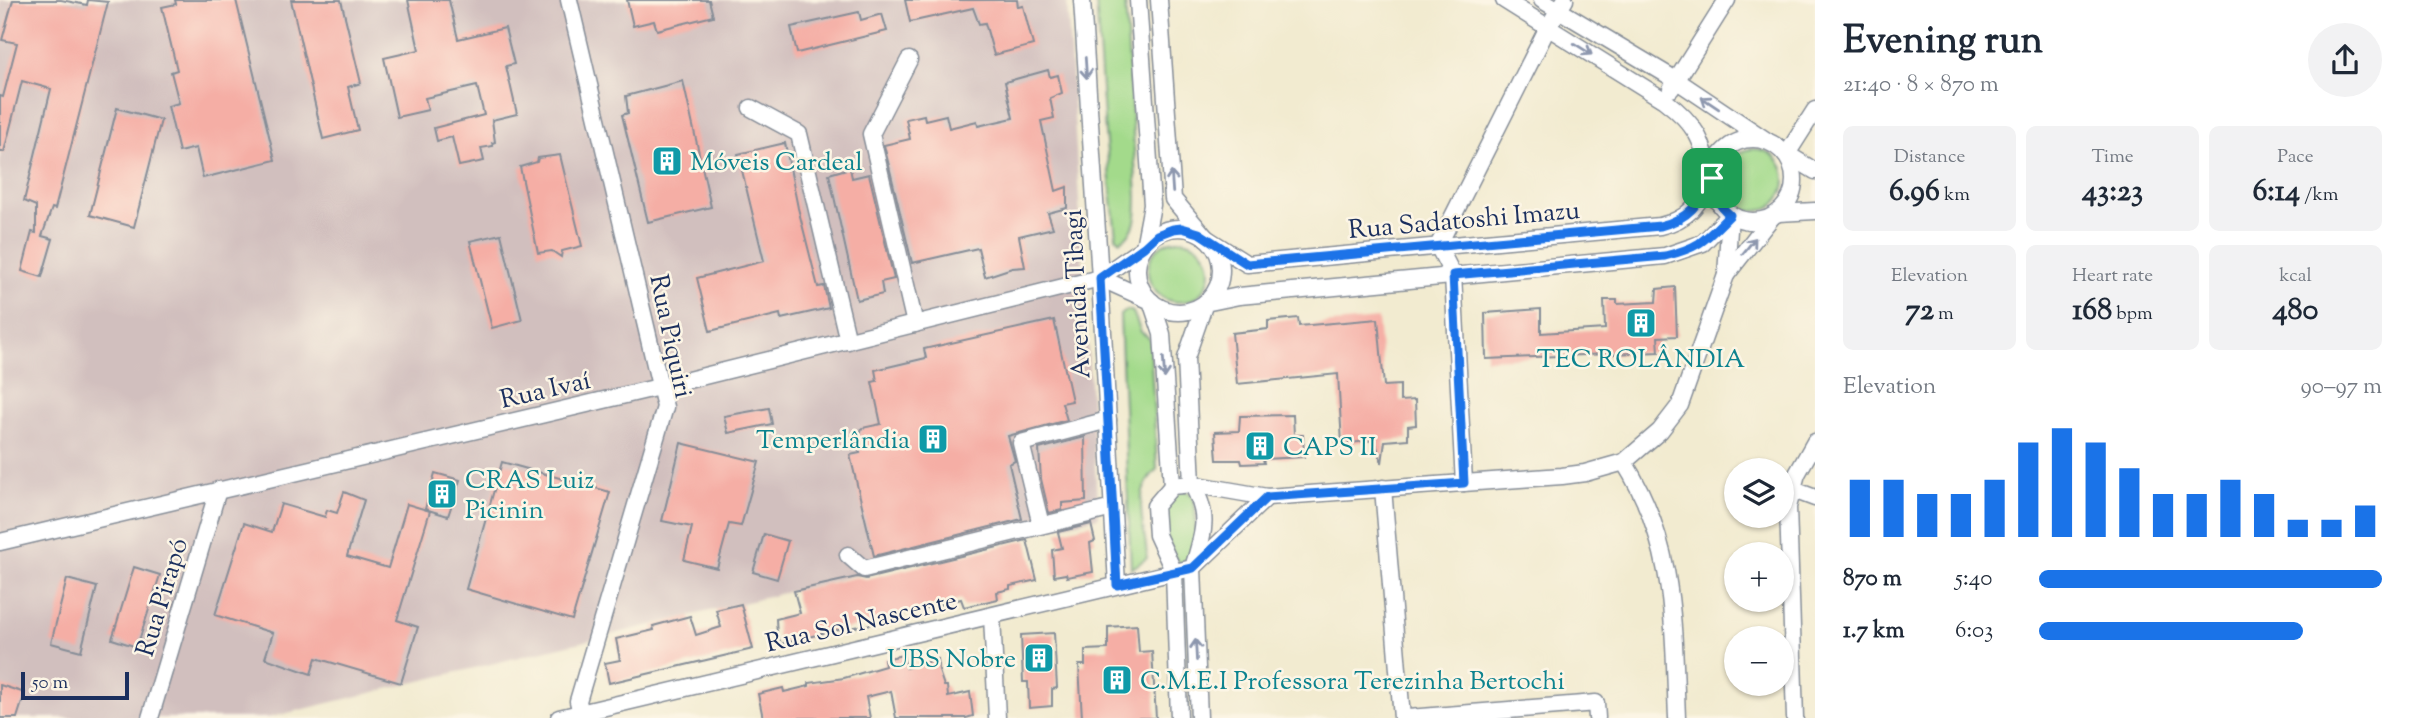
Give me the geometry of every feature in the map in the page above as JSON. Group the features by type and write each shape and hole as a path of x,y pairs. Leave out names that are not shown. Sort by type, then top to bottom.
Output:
{"street":[{"name":"Rua Piquiri","path":"569,0 665,407 578,701 581,715"},
{"name":"Avenida Tibagi","path":"1082,0 1117,585"},
{"path":"1138,0 1152,205 1138,263 1138,280 1151,301 1162,334 1172,486"},
{"path":"1100,278 1173,312 1190,311 1205,303 1219,283 1221,267 1216,251 1173,199 1159,0"},
{"path":"1504,0 1664,100 1685,116 1705,150 1715,195 1730,215 1755,222 1775,216 1815,211"},
{"path":"1542,0 1562,5 1815,171"},
{"path":"1664,100 1727,0"},
{"path":"1464,483 1453,275 1438,246 1548,27 1562,5"},
{"path":"909,60 872,134 915,324"},
{"path":"751,108 799,134 848,341"},
{"path":"1787,154 1815,110"},
{"path":"1712,178 1716,162 1727,148 1750,138 1767,141"},
{"path":"1726,275 1789,202 1794,187 1794,171 1787,154"},
{"name":"Rua Sadatoshi Imazu","path":"1206,238 1247,264 1660,226 1673,223 1697,206 1712,178"},
{"path":"1180,718 1174,572 1157,535 1155,506 1172,486 1192,484 1267,497 1573,475 1624,462 1650,442 1681,405 1726,275 1730,215"},
{"name":"Rua Sadatoshi Imazu","path":"1205,303 1239,296 1665,256 1703,243 1730,215"},
{"path":"1144,247 1157,235 1173,229 1191,230 1206,238"},
{"name":"Rua Ivaí","path":"0,542 662,387 1100,278 1144,247"},
{"path":"1199,718 1193,568 1204,530 1203,503 1192,484 1186,358 1205,303"},
{"path":"1041,525 1021,443 1108,420"},
{"path":"1794,482 1815,442"},
{"path":"1624,462 1651,512 1666,563 1673,617 1677,718"},
{"path":"1383,488 1402,718"},
{"path":"1794,490 1815,498"},
{"name":"Rua Pirapó","path":"150,718 218,491"},
{"path":"1193,568 1267,497"},
{"path":"848,555 864,569 1113,508"},
{"path":"1787,528 1795,718"},
{"name":"Rua Sol Nascente","path":"559,718 581,715 1193,568"},
{"path":"992,616 997,718"},
{"path":"1408,718 1596,703 1597,718"}],"shaded area":[{"path":"0,0 1067,0 1098,517 267,718 0,718"}],"green space":[{"path":"1096,0 1125,0 1137,203 1133,228 1126,238 1120,241 1116,237 1105,133"},
{"path":"1754,149 1776,158 1785,180 1776,202 1754,211 1732,202 1723,180 1732,158"},
{"path":"1179,240 1191,242 1201,249 1208,259 1208,283 1201,293 1191,300 1179,302 1167,300 1157,293 1150,283 1148,271 1150,259 1157,249 1167,242"},
{"path":"1128,310 1133,312 1141,332 1150,341 1157,469 1148,479 1141,501 1147,558 1131,569 1120,315"},
{"path":"1187,491 1193,496 1195,536 1190,555 1185,561 1178,563 1166,537 1163,511 1171,493"}],"building":[{"path":"13,0 61,0 87,5 88,0 108,2 55,209 52,208 42,236 53,239 42,277 22,271 32,232 36,233 36,206 24,201 51,89 22,81 4,152 0,152 0,96 3,97 17,43 2,40"},
{"path":"175,0 236,0 275,160 203,178 196,148 179,152 168,106 179,103 171,72 177,70 162,7 176,4"},
{"path":"291,0 341,0 361,83 348,87 358,130 323,139"},
{"path":"408,0 449,0 458,39 505,28 514,64 506,66 517,114 492,120 495,142 492,143 493,146 481,148 484,161 459,166 452,137 437,141 434,128 484,115 477,86 425,98 428,110 397,117 384,58 419,50"},
{"path":"627,0 709,0 713,16 657,30 654,21 633,26"},
{"path":"905,0 1017,0 1018,7 1023,6 1033,45 994,55 985,23 979,24 973,8 910,22"},
{"path":"859,12 861,20 882,14 887,31 797,53 791,27"},
{"path":"1048,70 1050,77 1058,75 1062,93 1050,98 1054,118 1041,121 1056,191 1067,187 1067,208 1048,213 1053,228 1019,236 1025,267 1012,268 985,277 978,248 912,263 884,145 910,139 906,119 924,115 925,120 946,115 949,128 977,121 978,126 1013,118 1005,82"},
{"name":"Móveis Cardeal","path":"683,81 711,207 648,222 622,115 628,113 626,96"},
{"path":"117,108 161,120 134,227 90,215"},
{"path":"785,143 818,287 824,286 829,308 781,319 780,314 710,331 697,278 764,261 738,154"},
{"path":"560,155 582,246 562,251 561,257 552,251 538,253 520,167 537,162 538,158"},
{"path":"850,168 852,178 869,174 894,279 881,282 883,294 857,300 829,174"},
{"path":"501,234 522,320 492,328 470,241"},
{"path":"1675,287 1677,336 1658,337 1659,352 1486,359 1485,313 1541,309 1541,333 1605,329 1604,300 1617,300 1617,304 1656,302 1657,289"},
{"path":"1298,318 1299,326 1378,319 1384,386 1400,385 1400,401 1415,400 1416,425 1408,426 1408,439 1385,441 1382,463 1375,440 1342,444 1338,374 1237,384 1232,333 1268,329 1268,321"},
{"name":"Temperlândia","path":"1054,320 1072,401 1062,403 1067,420 1008,436 1015,461 1009,464 1022,519 874,556 850,455 860,453 857,442 862,428 881,424 872,382 877,381 875,370 926,358 924,349"},
{"path":"769,408 772,424 728,433 724,416"},
{"name":"CAPS II","path":"1293,415 1294,435 1303,435 1304,457 1263,459 1264,463 1242,464 1241,460 1217,460 1215,432 1239,431 1240,416"},
{"path":"1085,437 1086,501 1062,503 1062,510 1049,513 1041,479 1039,449"},
{"path":"681,443 759,462 741,526 729,524 717,568 684,560 692,527 662,521"},
{"path":"502,462 610,492 572,620 466,589"},
{"name":"CRAS Luiz Picinin","path":"435,473 460,480 448,516 425,509"},
{"path":"344,492 364,500 347,556 388,568 407,504 430,511 397,620 418,627 401,683 316,658 311,674 265,658 273,633 215,615 244,523 272,532 281,504 325,517 327,510 337,513"},
{"path":"1091,524 1095,541 1090,543 1093,572 1067,577 1066,574 1054,576 1052,550 1062,548 1058,532"},
{"path":"764,534 788,541 777,579 753,572"},
{"path":"1027,540 1037,580 997,592 998,599 964,607 961,599 883,619 884,622 781,644 777,635 776,619 800,613 794,591 857,577 866,579"},
{"path":"134,567 160,575 137,647 112,639"},
{"path":"67,579 97,587 81,651 51,643"},
{"path":"741,604 753,649 609,683 605,663 620,660 616,639 654,630 653,626 690,616 696,635 721,627 716,610"},
{"name":"C.M.E.I Professora Terezinha Bertochi","path":"1137,625 1139,652 1152,651 1156,718 1082,718 1079,665 1085,665 1085,650 1108,649 1108,627"},
{"name":"UBS Nobre","path":"1054,633 1057,688 1052,689 1052,706 1029,708 1028,682 1023,682 1021,635"},
{"path":"903,655 906,668 938,659 948,697 970,692 973,716 896,718 891,691 866,697 870,718 763,718 758,694 783,688 784,692 809,686 809,683 844,678 885,666 884,659"},
{"path":"0,685 25,693 17,718 0,718"}],"place":[{"name":"Móveis Cardeal","path":"667,161"},
{"name":"TEC ROLÂNDIA","path":"1641,323"},
{"name":"Temperlândia","path":"933,439"},
{"name":"CAPS II","path":"1260,446"},
{"name":"CRAS Luiz Picinin","path":"442,494"},
{"name":"UBS Nobre","path":"1039,658"},
{"name":"C.M.E.I Professora Terezinha Bertochi","path":"1117,680"}],"route":[{"path":"1712,178 1715,195 1730,215 1703,243 1691,248 1665,256 1453,275 1464,483 1267,497 1193,568 1117,585 1100,278 1157,235 1173,229 1191,230 1247,264 1660,226 1673,223 1697,206 1712,178"}]}
